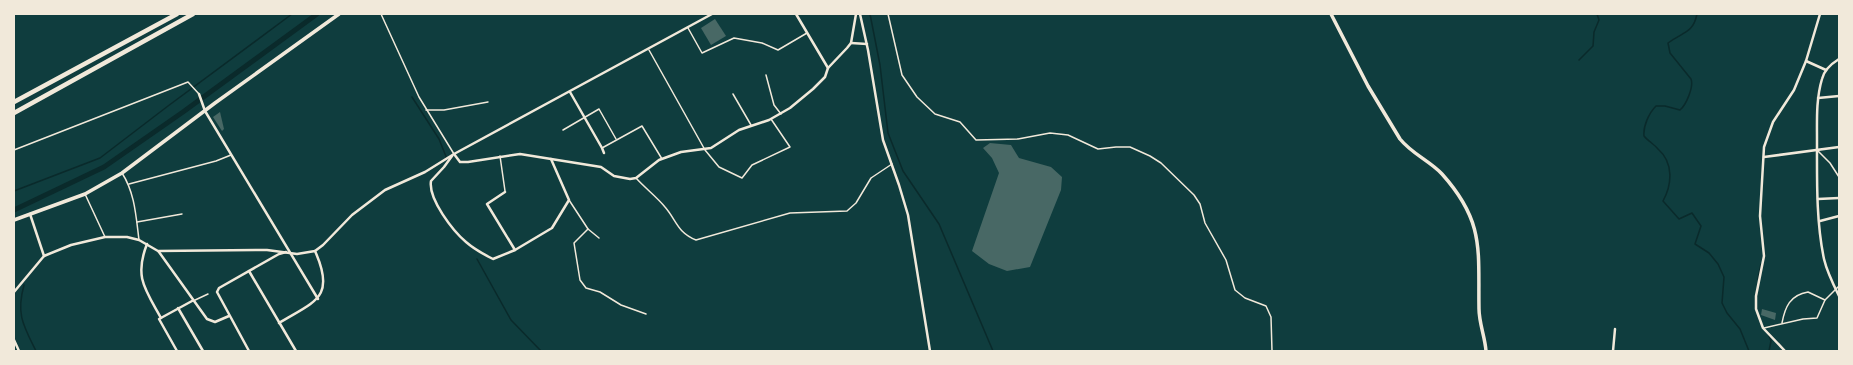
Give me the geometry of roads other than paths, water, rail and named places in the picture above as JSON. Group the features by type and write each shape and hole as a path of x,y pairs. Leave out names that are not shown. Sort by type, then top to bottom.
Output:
{"main road":[{"path":"14,102 177,14"},
{"path":"14,113 193,14"}],"street":[{"path":"14,220 85,194 122,173 205,109 339,14"},
{"path":"158,251 289,252 298,254 314,251 323,245 352,214 379,194 398,183 425,172 454,154 649,50 712,14"},
{"path":"796,14 828,68"},
{"path":"454,154 460,162 520,154 602,167 614,176 630,179 636,178 662,159 681,152 712,148 739,130 781,114 812,89 825,76 828,68 851,43 856,14"},
{"path":"860,14 867,44 883,140 908,215 930,351"},
{"path":"1332,14 1368,86 1400,139 1406,147 1442,174 1466,206 1477,233 1480,252 1479,311 1486,351"},
{"path":"1785,351 1764,328 1756,306 1764,256 1760,216 1764,147 1772,122 1794,90 1806,61 1820,14"},
{"path":"851,43 867,44"},
{"path":"1839,59 1826,70 1822,78 1818,98 1817,150 1818,199 1824,259 1839,296"},
{"path":"1806,61 1826,70"},
{"path":"570,92 604,153"},
{"path":"198,94 205,109 318,299"},
{"path":"1818,98 1839,96"},
{"path":"1764,157 1839,147"},
{"path":"454,154 430,181 430,189 450,225 466,242 493,258 515,250 552,228 569,200 551,159"},
{"path":"505,192 487,204 515,250"},
{"path":"1818,199 1839,198"},
{"path":"30,214 44,256"},
{"path":"1820,221 1839,216"},
{"path":"14,292 44,256 71,245 105,237 127,237 139,240 158,251 192,301 207,319 214,322 229,316"},
{"path":"147,244 142,257 141,277 177,351"},
{"path":"279,323 318,299 322,290 323,276 321,266 314,251"},
{"path":"249,351 217,292 219,288 279,254 289,252"},
{"path":"249,271 296,351"},
{"path":"160,318 192,301"},
{"path":"178,308 203,351"},
{"path":"1613,351 1615,329"},
{"path":"14,340 19,351"}],"lane":[{"path":"381,14 426,110 454,154"},
{"path":"888,14 902,75 917,98 935,114 960,122 976,140 1018,139 1050,133 1068,135 1098,149 1116,147 1130,148 1139,151 1161,163 1194,195 1200,204 1205,223 1226,260 1235,290 1245,298 1266,306 1270,317 1272,351"},
{"path":"688,28 702,53 734,38 762,43 778,50 808,33"},
{"path":"649,50 705,150 719,167 742,178 752,165 790,147 771,119"},
{"path":"766,75 774,105 781,114"},
{"path":"14,150 188,82 198,94"},
{"path":"733,94 751,125"},
{"path":"426,110 444,110 488,102"},
{"path":"563,130 599,109 616,139"},
{"path":"602,148 642,126 662,159"},
{"path":"1817,150 1830,163 1839,177"},
{"path":"129,184 216,161 232,155"},
{"path":"500,156 505,192"},
{"path":"636,178 664,206 679,230 696,240 790,214 847,211 856,203 871,178 892,164"},
{"path":"122,173 129,184 139,240"},
{"path":"85,194 105,237"},
{"path":"569,200 588,229 599,238"},
{"path":"137,222 182,214"},
{"path":"588,229 574,244 580,280 586,288 600,292 621,305 646,314"},
{"path":"1764,328 1782,323 1817,318 1825,300 1839,286"},
{"path":"1782,323 1785,309 1793,297 1808,292 1825,300"},
{"path":"192,301 208,294"}],"waterway":[{"path":"14,191 100,158 292,14"},
{"path":"14,210 104,167 183,112 317,14"},
{"path":"870,14 880,65 888,133 903,171 939,224 993,351"},
{"path":"1579,60 1593,46 1594,32 1599,20 1597,14"},
{"path":"1697,14 1690,29 1668,43 1670,53 1691,79 1692,82 1689,96 1680,110 1665,106 1656,106 1647,120 1644,128 1644,136 1663,155 1669,167 1670,181 1663,201 1679,219 1692,213 1701,226 1695,244 1709,253 1718,264 1724,277 1722,303 1727,313 1740,329 1749,351"},
{"path":"412,97 439,139 447,159"},
{"path":"477,259 511,320 541,351"},
{"path":"1758,279 1761,264"},
{"path":"24,285 21,304 22,319 36,351"},
{"path":"1769,336 1771,341 1769,351"}]}
